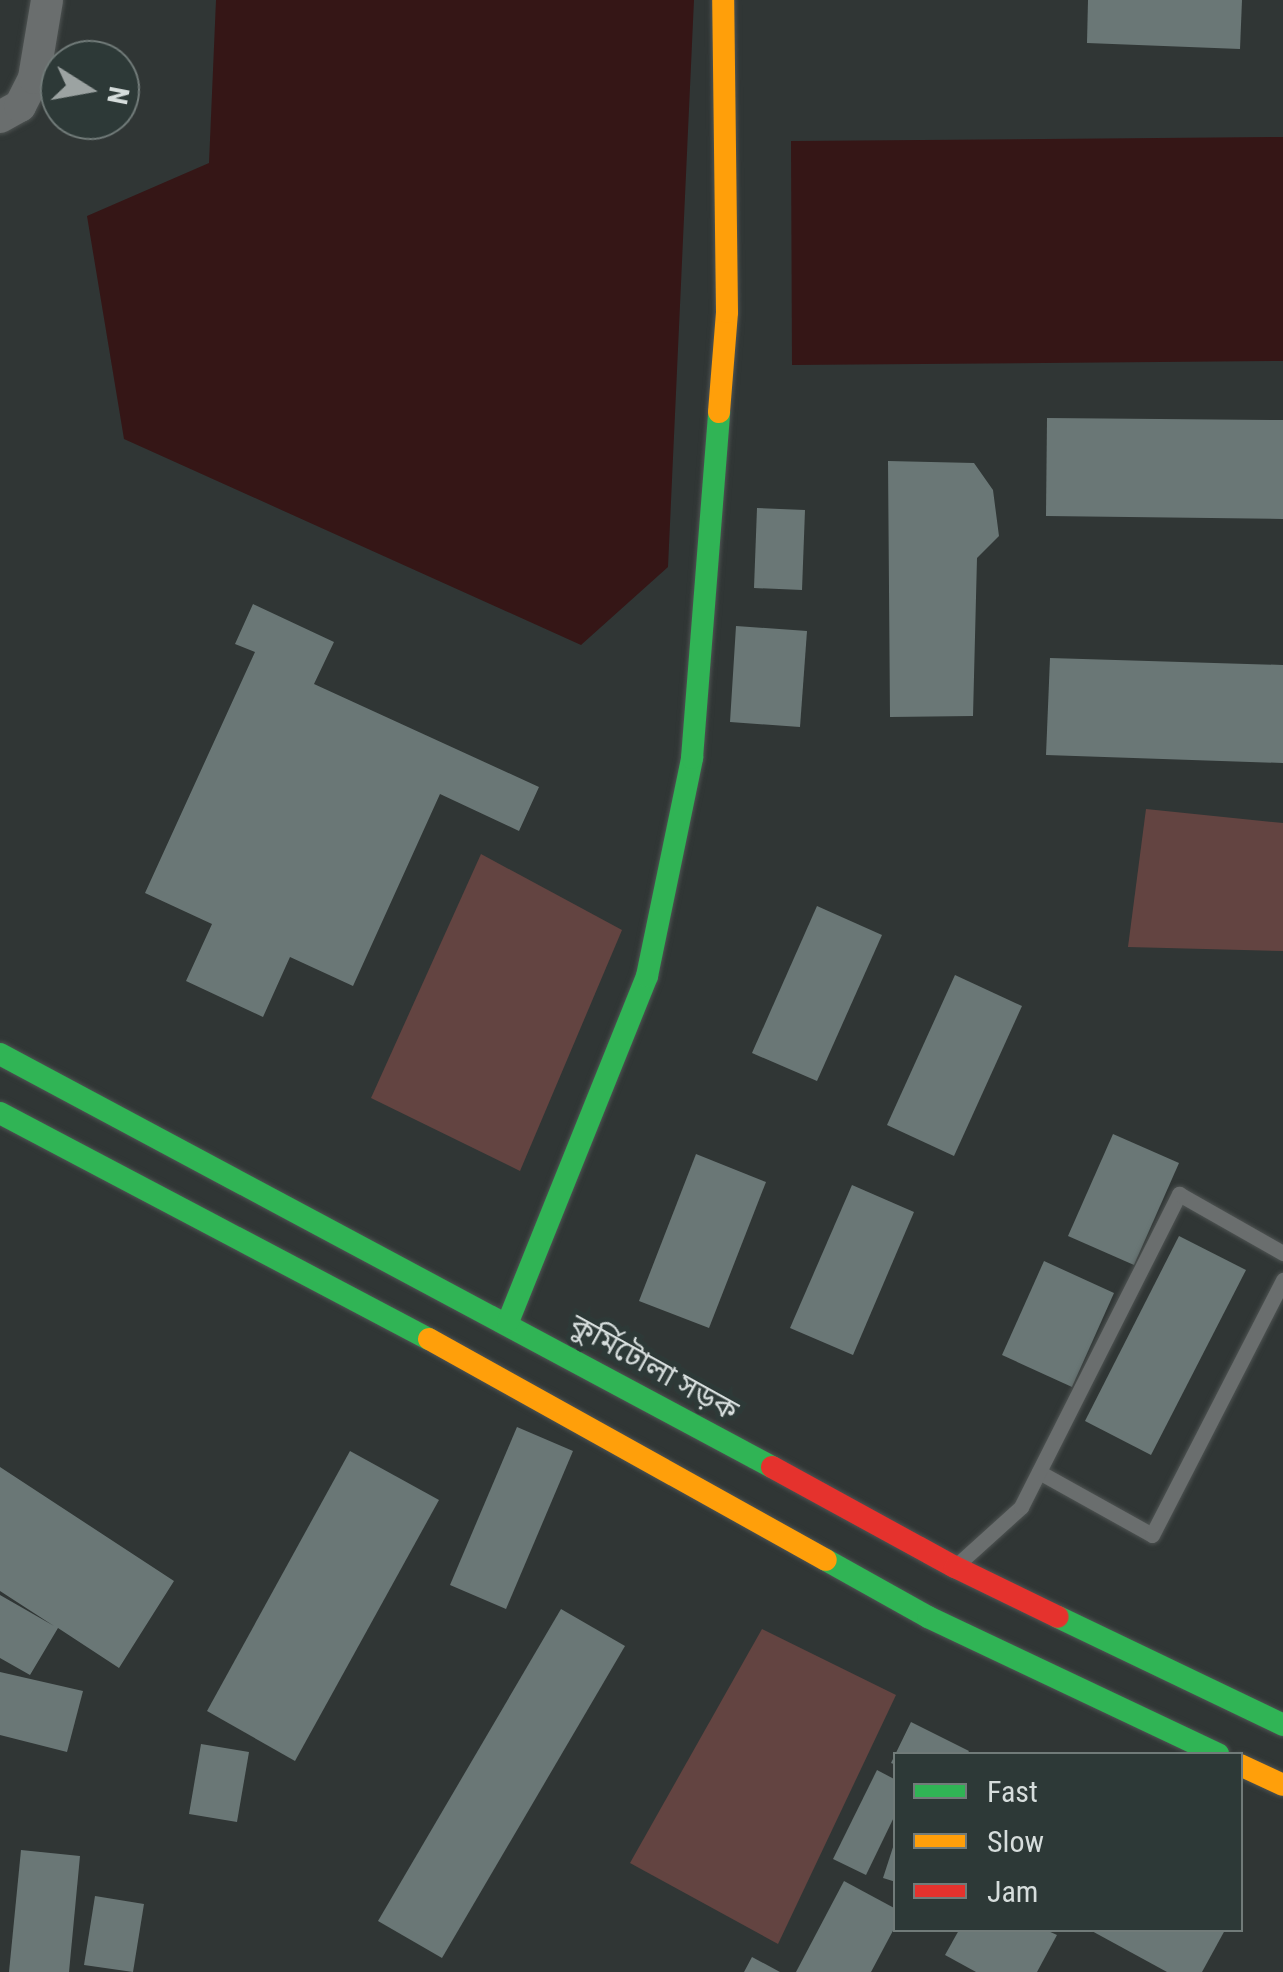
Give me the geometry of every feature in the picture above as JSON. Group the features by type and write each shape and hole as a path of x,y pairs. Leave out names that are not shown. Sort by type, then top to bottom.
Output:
{"main road":[{"path":"508,1322 647,976 692,758 727,312 722,0"},
{"name":"কুর্মিটোলা সড়ক","path":"0,1054 508,1322 955,1567 1283,1725"},
{"path":"0,1113 456,1354 928,1617 1214,1752"},
{"path":"1243,1766 1283,1785"}],"street":[{"path":"0,116 20,106 34,78 47,0"}],"lane":[{"path":"955,1567 1022,1507 1179,1194 1283,1253"},
{"path":"1039,1472 1152,1535 1283,1280"}],"shaded area":[{"path":"216,0 694,0 668,567 581,645 124,439 87,216 209,163"},
{"path":"1283,137 1283,361 792,365 791,141"},
{"path":"1146,809 1283,823 1283,951 1128,947"},
{"path":"481,854 622,930 520,1171 371,1098"},
{"path":"762,1629 896,1695 778,1944 630,1863"}],"building":[{"path":"1088,0 1242,0 1240,49 1087,43"},
{"path":"1047,418 1283,420 1283,519 1046,516"},
{"path":"888,461 974,463 993,490 999,536 977,558 973,716 890,717"},
{"path":"757,508 805,510 802,590 754,588"},
{"path":"253,604 334,642 314,684 539,787 519,831 440,794 353,986 290,957 263,1017 186,981 212,924 145,893 255,652 235,644"},
{"path":"736,626 807,631 800,727 730,722"},
{"path":"1050,658 1283,665 1283,763 1046,755"},
{"path":"817,906 882,935 817,1081 752,1053"},
{"path":"955,975 1022,1006 954,1156 887,1125"},
{"path":"1113,1134 1179,1163 1134,1265 1068,1236"},
{"path":"696,1154 766,1182 709,1328 639,1301"},
{"path":"852,1185 914,1212 853,1355 790,1328"},
{"path":"1179,1236 1246,1270 1151,1455 1085,1421"},
{"path":"1044,1261 1114,1293 1072,1387 1002,1355"},
{"path":"517,1427 573,1451 506,1609 450,1585"},
{"path":"350,1451 439,1500 295,1761 207,1711"},
{"path":"0,1467 174,1581 119,1668 58,1628 30,1675 0,1658 0,1595 54,1626 0,1591"},
{"path":"561,1609 625,1646 442,1958 378,1921"},
{"path":"0,1672 83,1691 67,1752 0,1735"},
{"path":"911,1722 969,1751 968,1752 896,1752"},
{"path":"201,1744 249,1752 237,1822 189,1814"},
{"path":"877,1770 893,1778 893,1819 866,1875 833,1859"},
{"path":"893,1847 893,1881 883,1878"},
{"path":"21,1850 80,1856 69,1972 9,1972"},
{"path":"844,1881 893,1907 893,1931 871,1972 796,1972"},
{"path":"95,1896 144,1904 133,1972 84,1965"},
{"path":"958,1932 1057,1935 1037,1972 976,1972 945,1955"},
{"path":"1094,1932 1224,1932 1202,1972 1167,1972"},
{"path":"752,1957 780,1972 744,1972"}],"traffic: fast":[{"path":"508,1322 647,976 692,758 719,412"},
{"path":"0,1054 772,1467"},
{"path":"0,1113 429,1339"},
{"path":"826,1560 928,1617 1214,1752"},
{"path":"1058,1617 1283,1725"}],"traffic: slow":[{"path":"719,412 727,312 723,0"},
{"path":"429,1339 826,1560"},
{"path":"1243,1766 1283,1785"}],"traffic: jam":[{"path":"772,1467 955,1567 1058,1617"}]}
